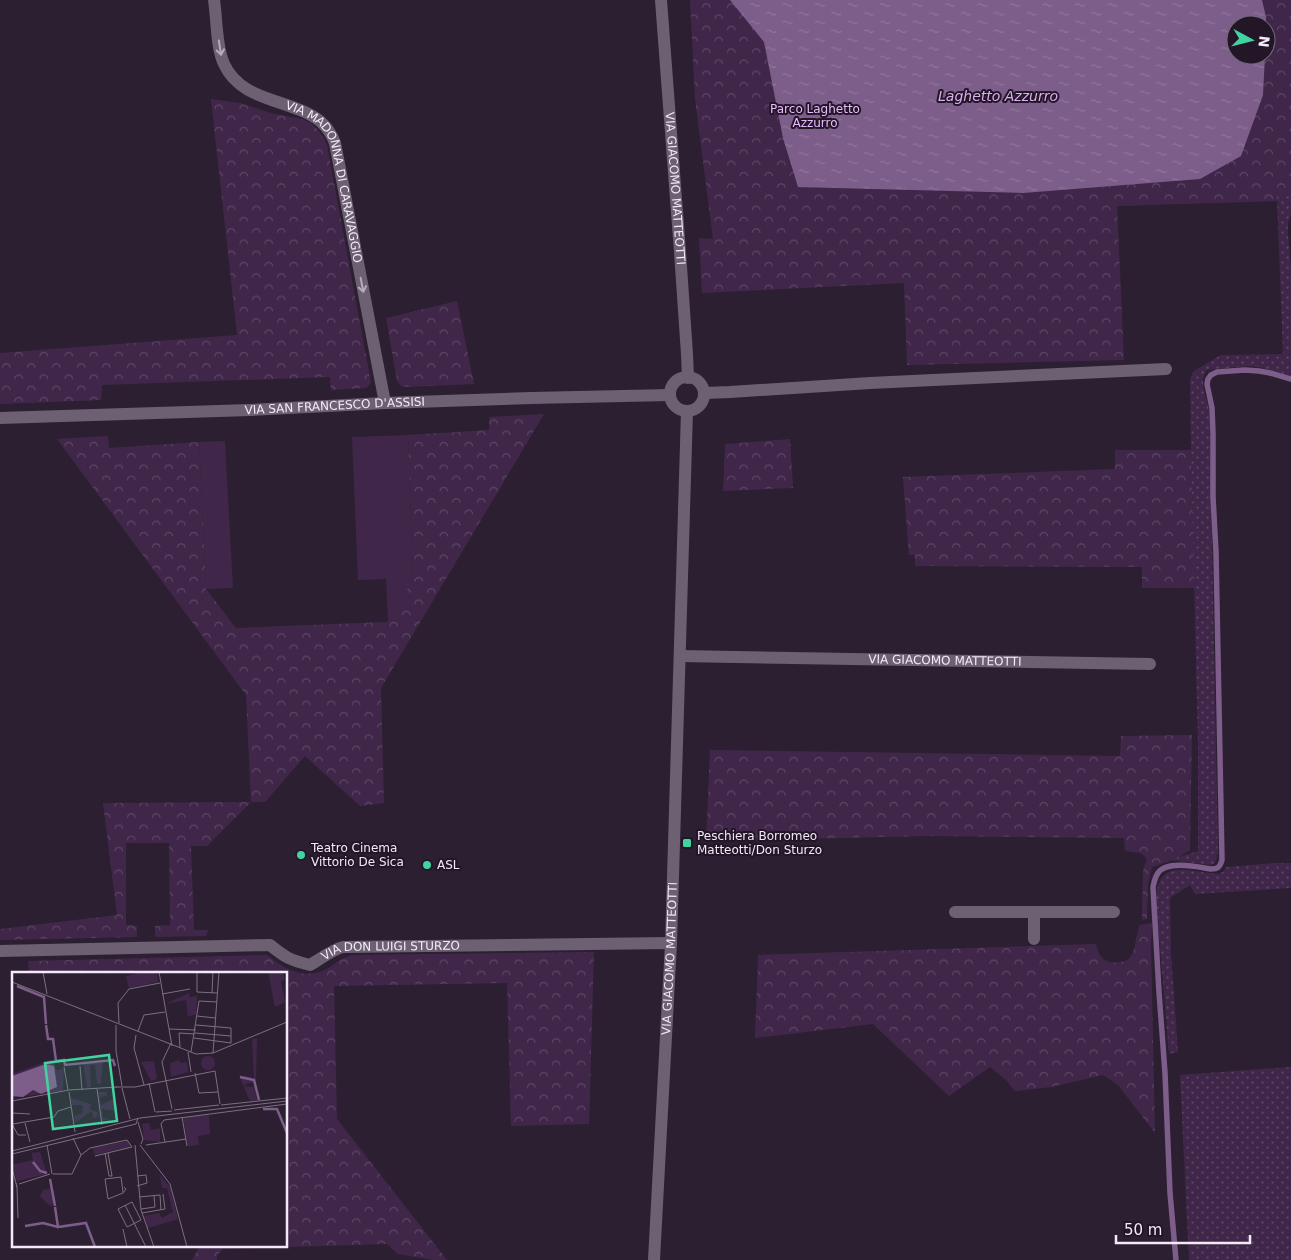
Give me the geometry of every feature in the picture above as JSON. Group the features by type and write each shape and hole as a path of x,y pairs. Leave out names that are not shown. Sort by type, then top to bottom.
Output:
{"street":[{"name":"VIA MADONNA DI CARAVAGGIO","path":"214,0 220,54 225,66 239,85 309,114 321,122 330,132 335,143 385,403"},
{"name":"VIA GIACOMO MATTEOTTI","path":"662,0 688,378"},
{"path":"704,392 1166,369"},
{"path":"688,378 699,382 704,392 700,405 694,410 687,411 676,407 670,394 675,382 688,378"},
{"name":"VIA SAN FRANCESCO D'ASSISI","path":"0,418 670,394"},
{"name":"VIA GIACOMO MATTEOTTI","path":"654,1260 671,943 687,411"},
{"name":"VIA GIACOMO MATTEOTTI","path":"680,656 1150,664"},
{"path":"956,912 1114,912"},
{"path":"1034,912 1034,939"},
{"name":"VIA DON LUIGI STURZO","path":"0,951 270,945 283,956 293,961 310,965 334,949 343,946 671,943"}],"green space":[{"name":"Parco Laghetto Azzurro","path":"690,0 1291,0 1291,196 1278,196 1277,201 1117,206 1124,360 907,365 904,283 702,293 699,238 713,239 695,99"},
{"path":"211,99 240,103 274,114 302,119 311,123 324,138 327,145 371,383 366,388 331,390 330,377 102,385 101,400 0,404 0,353 237,335"},
{"path":"1277,196 1291,196 1288,234 1291,267 1291,376 1248,366 1207,370 1203,379 1210,424 1218,852 1215,863 1211,865 1169,860 1198,851 1198,744 1190,379 1194,371 1221,355 1283,354"},
{"path":"457,301 474,384 401,386 397,381 386,318"},
{"path":"544,414 381,688 384,803 360,806 305,756 265,802 251,802 246,695 57,439 108,436 109,448 199,442 206,589 236,628 387,622 413,580 408,435 489,430 489,417"},
{"path":"408,435 413,581 388,622 386,579 358,580 352,437"},
{"path":"790,439 793,488 723,491 725,444"},
{"path":"225,441 233,588 206,589 199,442"},
{"path":"1115,450 1191,450 1195,588 1142,588 1142,567 915,566 915,555 909,555 903,477 1115,469"},
{"path":"1192,735 1190,850 1176,859 1152,867 1148,884 1147,919 1142,920 1143,871 1147,859 1141,853 1125,851 1124,838 930,836 706,841 710,750 1120,756 1121,736"},
{"path":"251,802 207,846 191,846 194,930 208,930 206,936 155,937 155,926 170,925 169,843 126,843 126,925 137,926 137,937 0,940 0,929 117,915 103,803"},
{"path":"1291,863 1291,888 1195,894 1190,885 1170,898 1171,954 1178,1052 1169,1054 1156,899 1158,886 1163,877 1169,872 1178,870 1219,874 1226,867"},
{"path":"1152,923 1155,1133 1118,1085 1103,1075 1051,1087 1015,1091 1006,1080 990,1067 949,1096 873,1024 755,1038 758,955 1096,944 1102,958 1110,962 1120,962 1131,957 1140,925"},
{"path":"594,952 589,1124 511,1126 507,983 334,986 337,1119 447,1260 433,1260 398,1254 387,1244 288,1247 288,972 29,972 28,961 267,955 281,965 296,972 312,974 329,968 340,960 353,955"},
{"path":"1291,1067 1291,1260 1189,1260 1180,1075"},
{"path":"199,1248 256,1248 223,1249 217,1255 217,1260 192,1260"}],"water":[{"name":"Laghetto Azzurro","path":"730,0 1262,0 1266,15 1226,15 1226,65 1264,65 1263,95 1241,156 1200,179 1023,193 798,187 783,138 764,42"}],"waterway":[{"path":"1176,1260 1170,1193 1165,1073 1153,887 1155,878 1162,869 1175,865 1213,869 1218,867 1222,860 1213,433 1212,408 1207,384 1211,375 1217,372 1245,370 1270,373 1291,379"}],"place":[{"name":"Peschiera Borromeo Matteotti/Don Sturzo","path":"687,843"},
{"name":"Teatro Cinema Vittorio De Sica","path":"301,855"},
{"name":"ASL","path":"427,865"}]}
